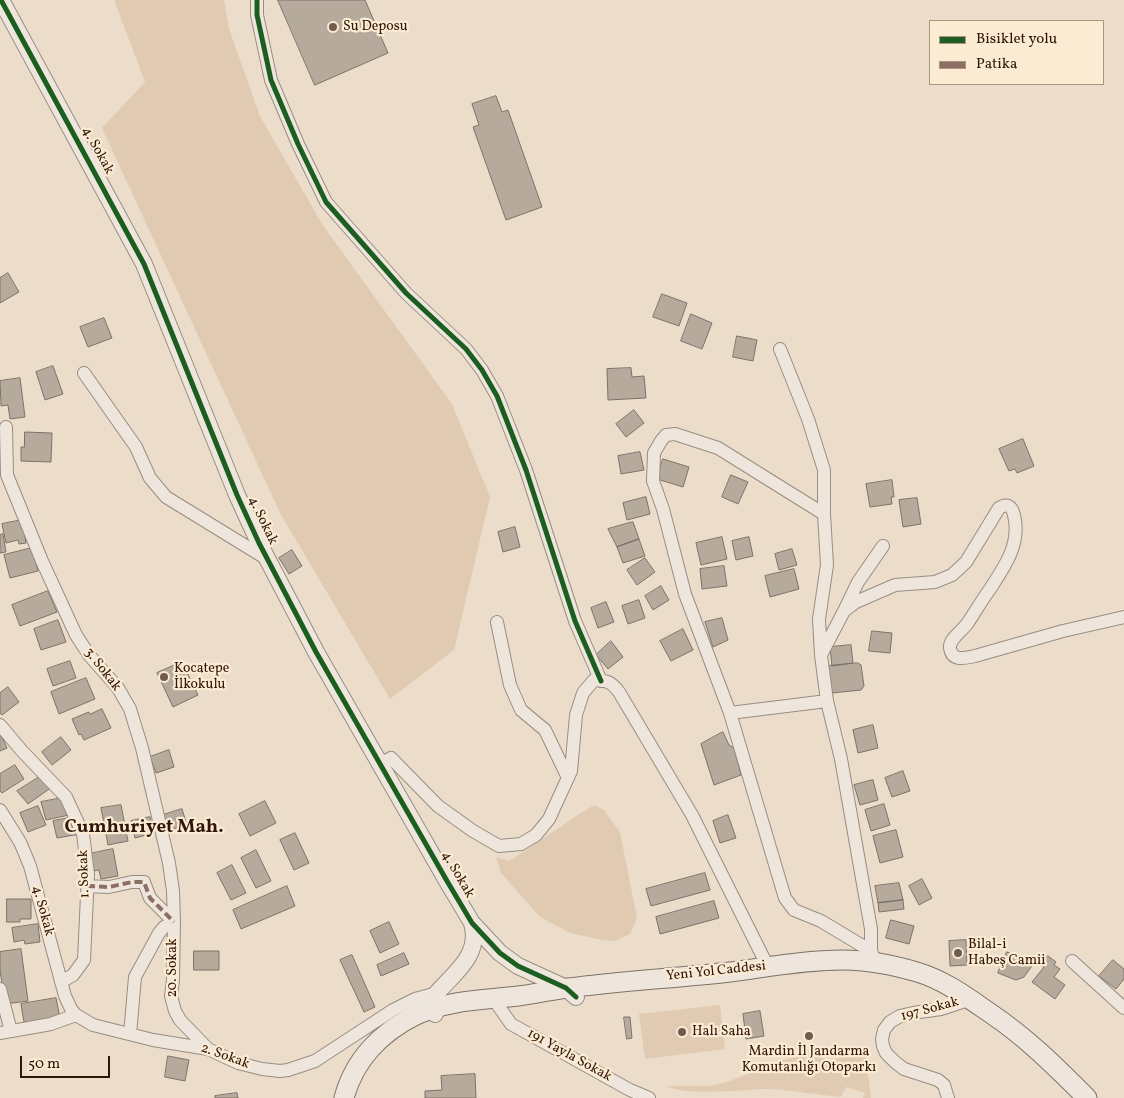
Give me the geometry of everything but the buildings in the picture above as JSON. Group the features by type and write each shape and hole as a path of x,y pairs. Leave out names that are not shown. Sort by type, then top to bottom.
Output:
{"main road":[{"name":"Yeni Yol Caddesi","path":"353,1098 357,1084 366,1066 386,1043 434,1005 498,1004 571,992 768,966 820,960 873,957 920,973 970,998 1016,1030 1088,1098"},
{"name":"Yeni Yol Caddesi","path":"344,1098 358,1065 375,1044 400,1023 434,1005 478,999 822,968 887,972 927,983 965,1001 981,1016 1008,1034 1031,1053 1076,1098"}],"street":[{"name":"4. Sokak","path":"1,0 140,256 237,495 268,560 316,652 380,764 472,923 494,947 512,962 571,992"},
{"path":"255,0 271,80 298,144 326,202 406,293 466,349 482,370 497,396 526,470 576,621 601,681"},
{"path":"780,350 808,419 824,470 827,566 819,619 821,655 827,701 841,760 862,874 871,930 873,957"},
{"path":"84,374 136,448 150,478 166,497 268,560"},
{"name":"3. Sokak","path":"6,427 7,475 65,615 84,648 118,688 130,709 142,748 169,863 174,922"},
{"path":"824,514 718,448 675,434 666,435 654,452 653,481 663,508 685,594 730,713 785,898 794,910 821,922 873,957"},
{"path":"844,611 856,602 895,585 935,582 952,575 966,562 999,508 1003,505 1009,505 1015,517 1015,545 1009,560 966,625 950,643 950,650 954,657 960,659 975,656 1063,631 1124,617"},
{"path":"821,655 858,582 883,546"},
{"path":"497,622 510,685 521,710 545,730 568,778"},
{"path":"380,764 391,758 438,806 473,831 499,846 521,844 536,835 548,819 571,771 576,715 583,693 594,680 607,681 619,692 692,815 768,966"},
{"path":"730,713 827,701"},
{"name":"1. Sokak","path":"0,724 22,751 66,797 83,834 88,874 84,960 73,975 61,982"},
{"name":"4. Sokak","path":"0,810 20,842 30,866 65,996 76,1015"},
{"name":"20. Sokak","path":"87,886 109,886 144,882 150,898 174,922 172,996 175,1011 180,1020 208,1049"},
{"path":"130,1034 135,977 159,933 164,927 174,922"},
{"path":"434,1005 472,947 475,933 472,923"},
{"path":"1072,961 1124,1008"},
{"path":"0,989 5,1032 51,1024 76,1015"},
{"name":"2. Sokak","path":"76,1015 93,1025 208,1049 238,1064 262,1070 288,1070 315,1061 393,1010 415,999 434,1005"},
{"name":"197 Sokak","path":"948,1098 944,1085 938,1080 904,1069 896,1062 886,1053 882,1039 884,1030 890,1022 900,1016 941,1009 965,1001"},
{"name":"191 Yayla Sokak","path":"498,1004 511,1024 630,1090 649,1098"}],"shaded area":[{"path":"114,0 224,0 229,29 260,116 322,224 452,404 490,497 454,650 390,699 280,513 102,128 145,82"},
{"path":"594,805 604,810 620,832 637,918 630,934 615,941 570,933 540,917 501,873 496,857 509,861"},
{"name":"Halı Saha","path":"720,1005 725,1049 645,1059 639,1014"},
{"path":"818,1051 821,1058 830,1060 865,1052 871,1098 863,1098 865,1093 846,1087 841,1097 769,1089 702,1092 666,1086 709,1086 727,1082 783,1060"}],"marked path":[{"path":"87,886 109,887 132,882 144,882 150,898 174,922"}],"cycle path":[{"path":"1,0 144,264 237,495 259,543 316,652 447,881 472,923 500,953 518,966 566,988 576,997"},
{"path":"257,0 257,15 271,80 298,144 326,202 406,293 466,349 482,370 497,396 526,470 575,621 601,681"}],"place":[{"name":"Su Deposu","path":"333,27"},
{"name":"Kocatepe İlkokulu","path":"164,677"},
{"name":"Bilal-i Habeş Camii","path":"958,953"},
{"name":"Halı Saha","path":"682,1032"},
{"name":"Mardin İl Jandarma Komutanlığı Otoparkı","path":"809,1036"}],"district":[{"name":"Cumhuriyet Mah.","path":"144,829"}]}
